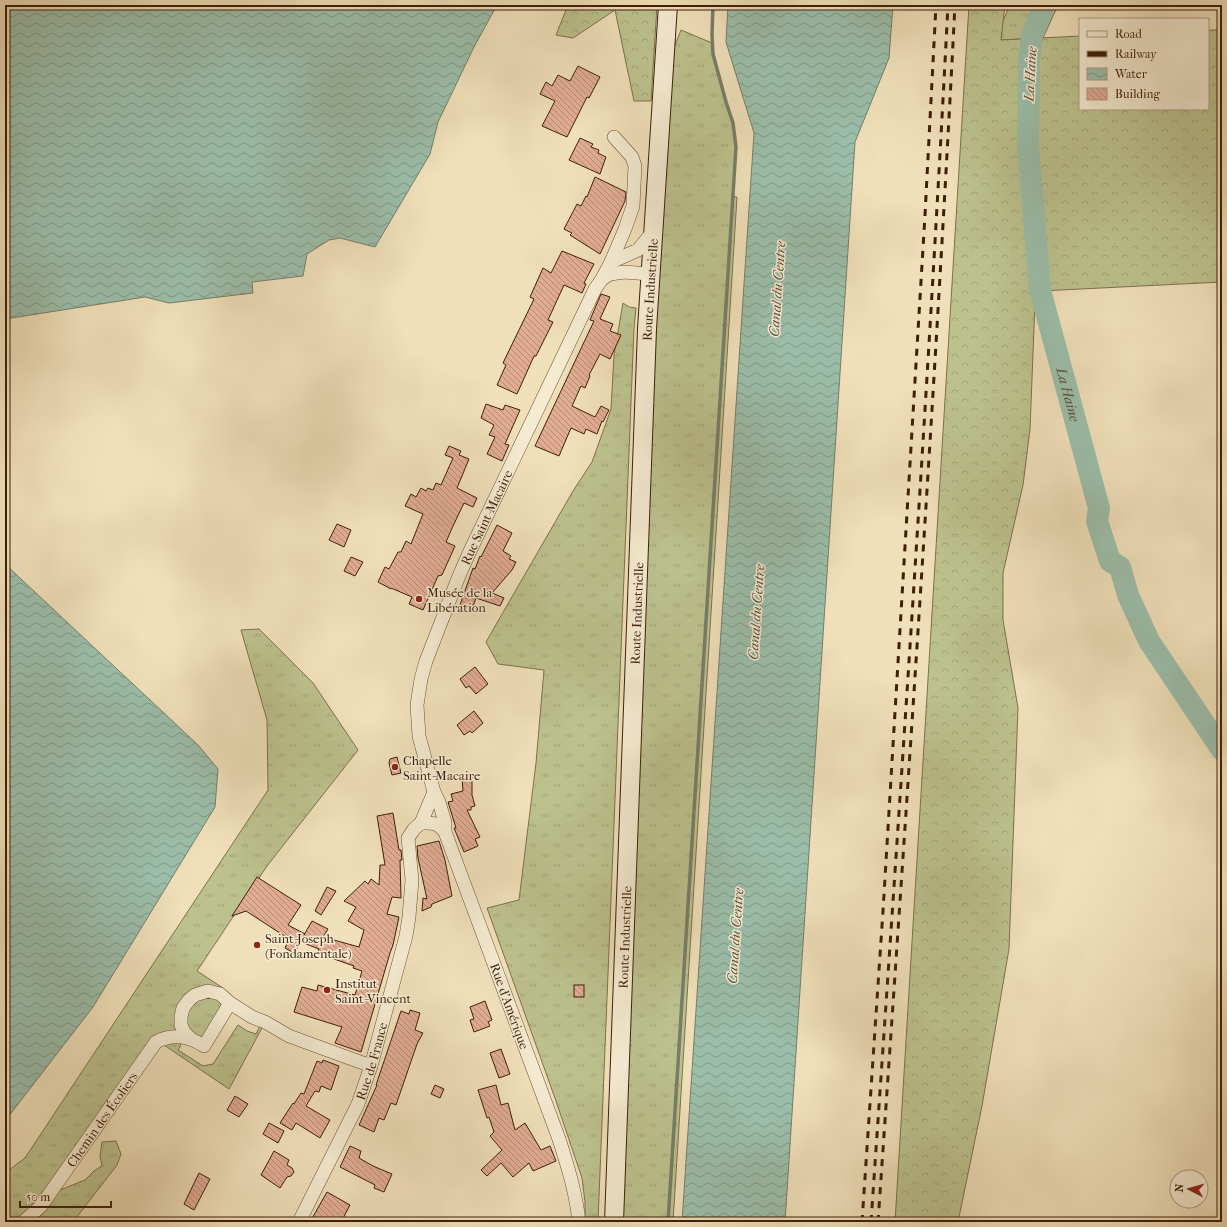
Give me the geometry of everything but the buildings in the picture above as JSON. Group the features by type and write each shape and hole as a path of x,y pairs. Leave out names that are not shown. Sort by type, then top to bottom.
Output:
{"main road":[{"name":"Route Industrielle","path":"614,1222 642,430 652,233 668,5"}],"street":[{"name":"Rue Saint-Macaire","path":"434,792 419,736 418,696 421,679 426,661 470,551 592,296 602,279 625,228 633,206 635,166 632,156 614,137"},
{"path":"610,262 638,250 652,233"},
{"path":"602,279 610,274 624,272 650,274"},
{"name":"Rue de France","path":"299,1222 358,1104 371,1066 406,936 412,880 408,838 414,829 421,823 434,792"},
{"name":"Rue d'Amérique","path":"434,792 439,802 445,822 445,832 559,1139 572,1182 577,1203 579,1222"},
{"path":"421,823 438,824 445,832"},
{"path":"191,1039 184,1032 182,1025 181,1017 184,1008 189,1000 195,995 208,991 220,994 230,1003 252,1017 265,1022 289,1036 371,1066"},
{"name":"Chemin des Écoliers","path":"23,1222 41,1206 156,1042 165,1037 169,1037 191,1039 204,1046 230,1003"}],"green space":[{"path":"568,5 657,5 651,101 634,101 615,10 573,38 556,35"},
{"path":"969,5 1005,5 1001,40 1079,36 1079,110 1209,110 1209,30 1222,30 1222,282 1040,291 1035,303 1030,429 1023,485 1003,573 1003,620 1018,708 1009,949 982,1106 958,1222 895,1222"},
{"path":"1010,5 1058,5 1043,38 1001,40 1002,23"},
{"path":"681,30 712,43 713,54 719,77 733,123 736,147 732,196 737,197 673,1222 614,1222 663,75"},
{"path":"623,303 629,307 636,308 598,1222 585,1222 585,1202 582,1178 487,908 519,900 536,763 544,670 498,664 486,642 573,491 592,462 611,409 614,355"},
{"path":"259,629 313,683 358,750 267,866 197,971 223,988 220,994 230,1003 204,1046 181,1043 178,1050 203,1066 213,1064 238,1025 247,1031 256,1034 260,1026 262,1028 229,1089 164,1045 165,1037 30,1208 14,1222 5,1222 5,1173 25,1158 268,790 267,720 241,630"},
{"path":"116,1141 121,1154 117,1165 73,1222 35,1222 55,1192 85,1180 94,1171 102,1166 100,1156 102,1142"}],"water":[{"path":"5,5 497,5 474,47 438,122 430,154 375,247 340,238 329,240 307,254 303,276 252,282 253,293 169,303 145,297 5,319"},
{"name":"Canal du Centre","path":"728,5 893,5 889,58 855,142 785,1222 682,1222 754,133 726,42"},
{"path":"5,564 198,745 218,769 215,807 93,1007 5,1121"}],"waterway":[{"path":"668,1222 736,147 733,123 713,54 713,5"},
{"name":"La Haine","path":"1044,5 1032,36 1029,60 1028,146 1040,290 1099,508 1097,521 1110,561 1120,567 1128,595 1149,641 1222,750"}],"railway":[{"path":"862,1222 883,911 925,215 936,5"},
{"path":"871,1222 922,461 948,5"},
{"path":"878,1222 929,461 955,5"}],"place":[{"name":"Musée de la Libération","path":"419,599"},
{"name":"Chapelle Saint-Macaire","path":"395,767"},
{"name":"Saint-Joseph (Fondamentale)","path":"257,945"},
{"name":"Institut Saint-Vincent","path":"327,990"}]}
